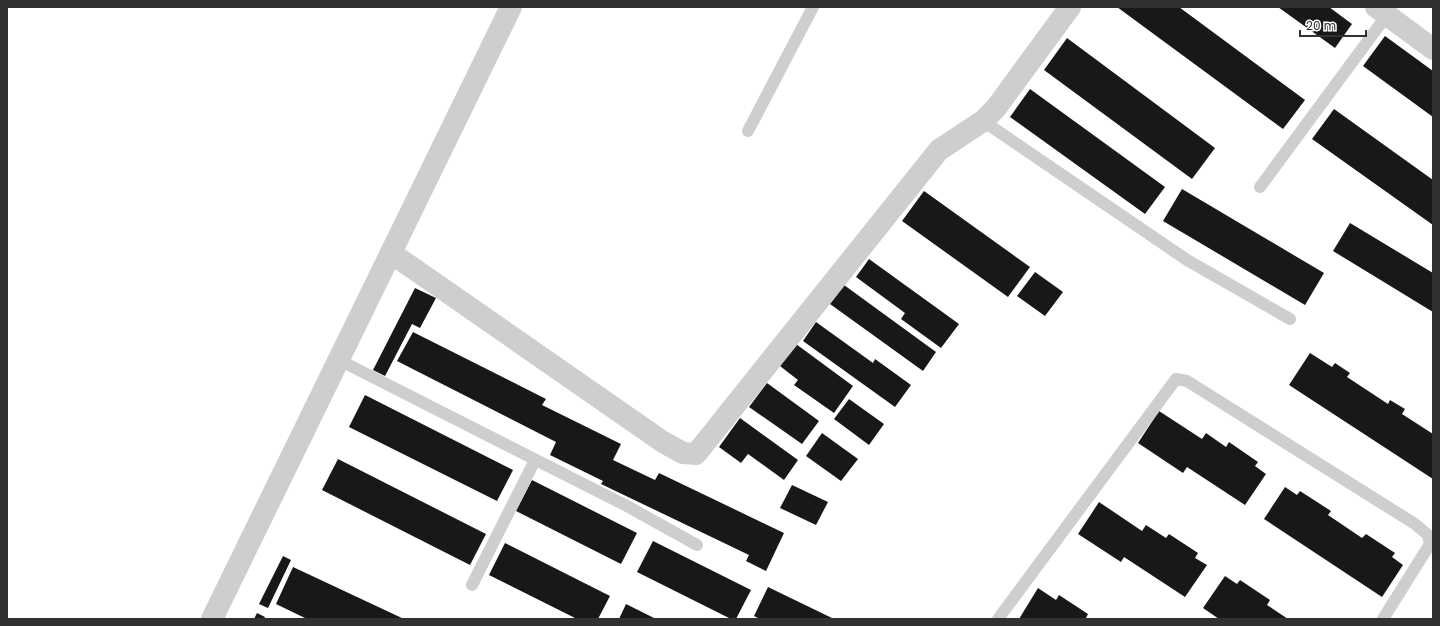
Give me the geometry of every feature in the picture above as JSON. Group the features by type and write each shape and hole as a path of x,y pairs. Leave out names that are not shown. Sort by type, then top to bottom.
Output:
{"street":[{"path":"212,619 511,7"},
{"path":"391,253 663,442 683,453 696,454 939,150 983,120 996,108 1070,7"},
{"path":"1382,11 1433,49"}],"lane":[{"path":"748,131 813,7"},
{"path":"1260,187 1382,11"},
{"path":"983,120 1187,260 1290,319"},
{"path":"339,360 627,506 697,545"},
{"path":"998,619 1176,379 1187,381 1408,520 1428,535 1430,544 1383,619"},
{"path":"472,584 536,460"}],"building":[{"path":"1117,7 1179,7 1305,100 1283,129"},
{"path":"1278,7 1329,7 1352,24 1335,48"},
{"path":"1385,36 1433,71 1433,117 1363,66"},
{"path":"1067,38 1215,148 1192,179 1044,70"},
{"path":"1030,89 1165,187 1145,214 1010,117"},
{"path":"1334,109 1433,180 1433,225 1312,139"},
{"path":"1182,189 1324,273 1305,305 1163,221"},
{"path":"924,191 1030,267 1008,297 902,221"},
{"path":"1350,223 1433,273 1433,312 1333,251"},
{"path":"869,259 959,324 941,348 901,319 905,313 856,277"},
{"path":"1035,272 1063,292 1045,316 1017,296"},
{"path":"844,285 936,352 923,371 830,304"},
{"path":"415,288 436,298 420,328 412,324 385,376 373,370"},
{"path":"816,322 873,363 875,359 911,385 895,407 803,341"},
{"path":"413,332 546,399 542,405 621,444 613,460 655,480 659,473 784,533 766,571 746,561 749,555 601,484 603,481 550,455 556,442 397,361"},
{"path":"796,344 853,386 834,413 794,385 798,380 780,366"},
{"path":"1310,353 1332,367 1335,363 1350,373 1347,377 1388,404 1390,400 1405,409 1402,414 1433,434 1433,479 1289,385"},
{"path":"767,383 819,421 802,444 749,407"},
{"path":"365,395 513,470 497,501 349,427"},
{"path":"849,399 884,424 869,445 834,419"},
{"path":"1159,411 1202,439 1206,433 1226,447 1229,442 1258,462 1255,466 1266,474 1245,505 1187,467 1183,473 1138,443"},
{"path":"740,418 798,460 784,480 748,454 741,463 719,447"},
{"path":"822,433 858,459 841,481 806,456"},
{"path":"338,459 486,534 470,565 322,490"},
{"path":"532,480 637,533 621,564 516,511"},
{"path":"792,485 828,502 816,525 780,508"},
{"path":"1285,487 1297,495 1300,491 1331,511 1328,515 1362,538 1366,534 1395,553 1392,557 1403,565 1382,597 1264,519"},
{"path":"1099,502 1142,531 1146,525 1166,538 1169,534 1198,553 1195,558 1207,565 1185,597 1124,557 1121,562 1078,534"},
{"path":"653,541 751,590 736,619 731,619 637,572"},
{"path":"505,543 610,596 598,619 577,619 489,575"},
{"path":"283,556 291,560 268,608 259,604"},
{"path":"293,567 404,619 307,619 276,604"},
{"path":"1225,576 1237,584 1240,580 1270,600 1267,605 1288,619 1219,619 1203,608"},
{"path":"768,587 834,619 760,619 754,616"},
{"path":"1038,588 1056,600 1059,595 1088,614 1087,619 1019,619"},
{"path":"626,604 656,619 619,619"},
{"path":"257,613 265,617 264,619 254,619"}]}
